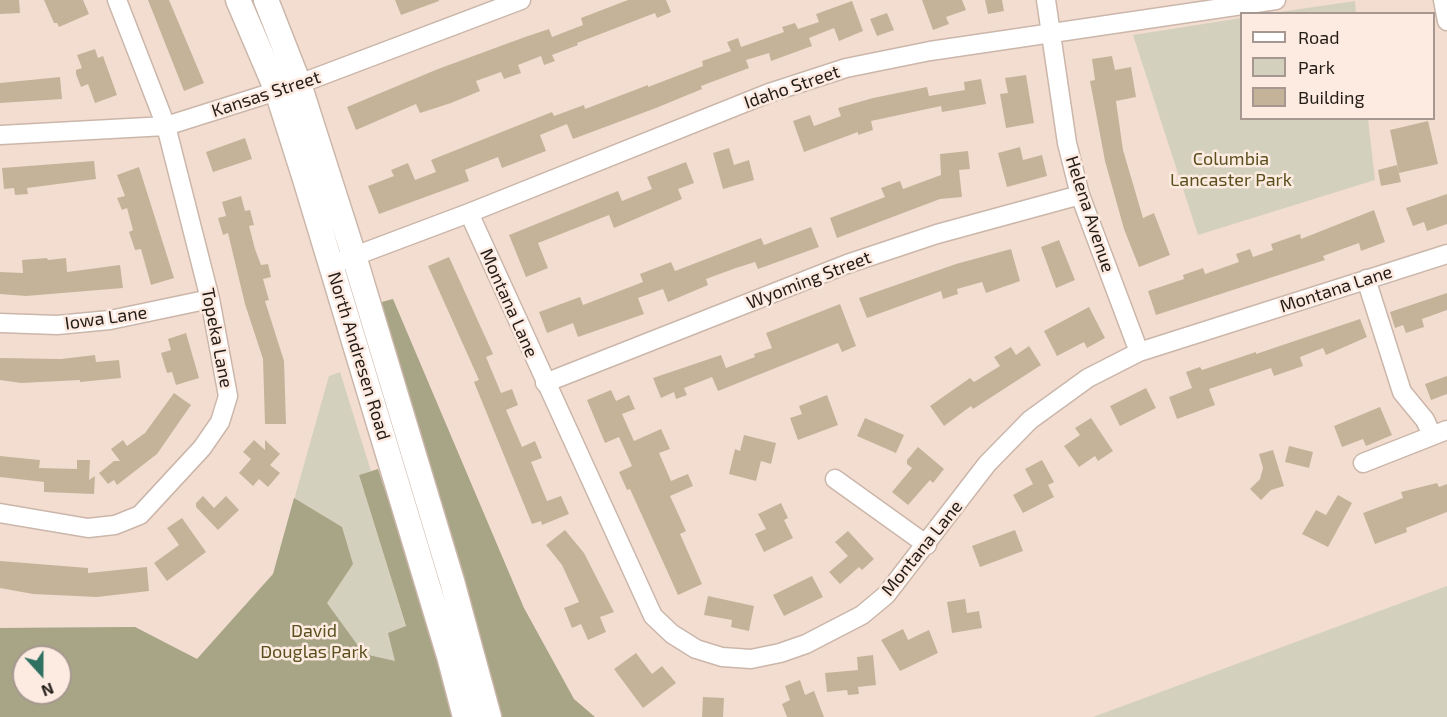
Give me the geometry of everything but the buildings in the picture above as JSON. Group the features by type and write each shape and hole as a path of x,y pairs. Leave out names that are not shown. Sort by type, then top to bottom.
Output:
{"main road":[{"name":"North Andresen Road","path":"238,0 288,88"},
{"name":"North Andresen Road","path":"266,0 288,88 343,260 452,581 489,717"},
{"name":"North Andresen Road","path":"343,260 465,717"}],"street":[{"name":"Topeka Lane","path":"0,513 88,528 115,525 140,515 202,448 222,413 228,396 226,374 210,299 166,126 117,0"},
{"name":"Kansas Street","path":"0,135 166,126 288,88 522,0"},
{"name":"Helena Avenue","path":"1046,0 1067,143 1080,195 1139,352"},
{"name":"Idaho Street","path":"343,260 469,213 769,93 846,68 930,51 1276,0"},
{"path":"1443,0 1447,21"},
{"name":"Wyoming Street","path":"545,383 847,264 937,234 1080,195"},
{"name":"Montana Lane","path":"469,213 653,616 672,634 696,649 722,657 751,659 780,653 806,644 862,615 886,595 927,545 987,464 1030,420 1088,378 1139,352 1447,254"},
{"path":"1363,463 1440,433 1425,420 1402,392 1366,279"},
{"name":"Iowa Lane","path":"0,322 57,325 110,320 210,299"},
{"path":"835,479 927,545"}],"green space":[{"path":"1355,1 1356,12 1280,12"},
{"name":"Columbia Lancaster Park","path":"1240,18 1240,120 1368,120 1375,180 1198,235 1133,35"},
{"path":"393,299 524,608 574,699 595,717 494,717 378,303"},
{"name":"David Douglas Park","path":"340,372 371,471 359,475 406,627 389,633 409,717 0,717 0,628 135,627 197,659 273,574 329,376"},
{"name":"David Douglas Park","path":"378,469 429,621 452,717 0,717 0,628 135,627 197,659 273,574 294,498 342,527 353,564 327,603 364,654 395,661 388,633 406,626 359,475"},
{"path":"1447,586 1447,717 1093,717"}]}
